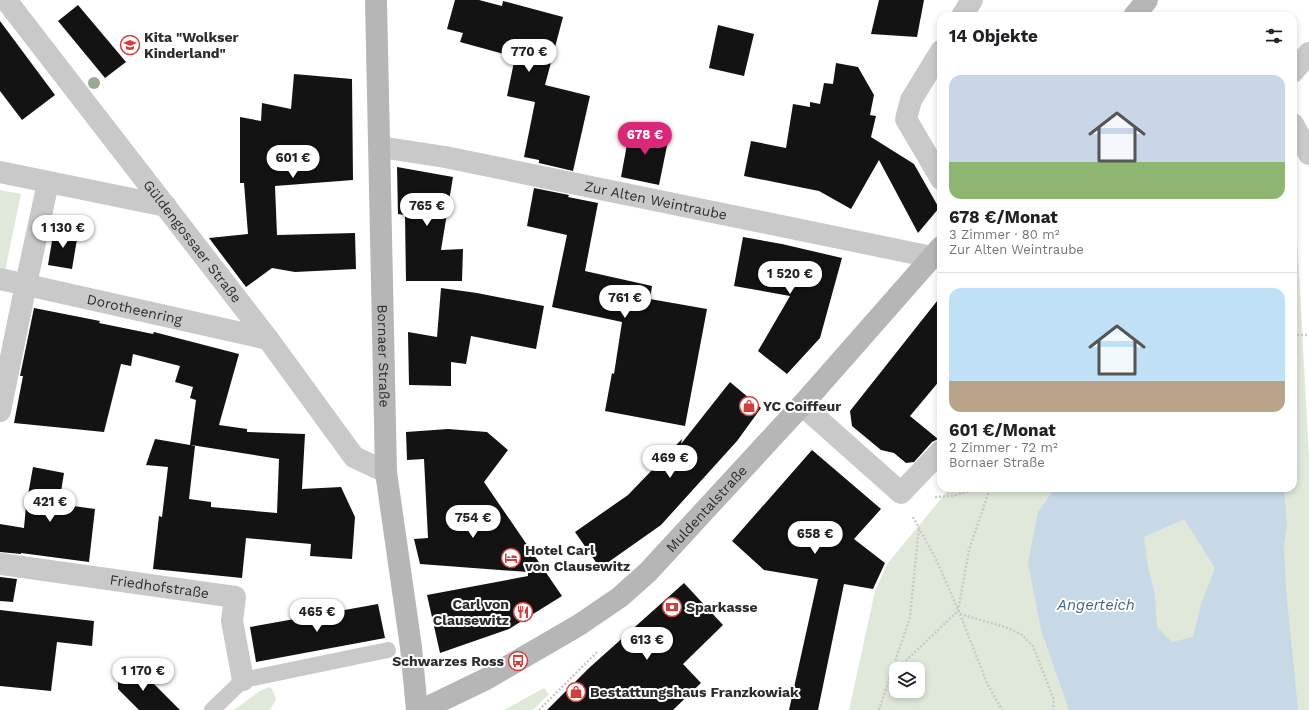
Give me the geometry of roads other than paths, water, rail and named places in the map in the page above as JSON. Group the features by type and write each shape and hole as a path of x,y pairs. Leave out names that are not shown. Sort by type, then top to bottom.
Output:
{"main road":[{"name":"Bornaer Straße","path":"376,0 386,472 411,647 417,710"},
{"path":"1137,12 1147,0"},
{"name":"Muldentalstraße","path":"422,710 486,679 579,625 620,596 648,572 802,405 936,252"}],"street":[{"name":"Güldengossaer Straße","path":"6,0 268,339 354,457 386,472"},
{"path":"964,12 972,0"},
{"path":"1297,67 1309,53"},
{"path":"937,58 911,100 906,119 937,172"},
{"path":"1297,132 1309,155"},
{"name":"Zur Alten Weintraube","path":"380,147 452,159 936,252"},
{"path":"0,172 166,206"},
{"path":"0,411 48,183"},
{"name":"Dorotheenring","path":"0,279 268,339"},
{"path":"802,405 901,493 937,455"},
{"name":"Friedhofstraße","path":"0,564 235,597 232,620 243,680"}],"lane":[{"path":"212,710 243,680 388,650"}],"water":[{"name":"Angerteich","path":"1052,492 1284,492 1287,525 1284,545 1286,590 1298,710 1069,710 1041,630 1028,563 1038,512","holes":["1184,519 1215,568 1201,604 1193,637 1172,642 1157,627 1155,595 1148,568 1144,537"]}],"place":[{"name":"Kita \"Wolkser Kinderland\"","path":"130,45"},
{"name":"YC Coiffeur","path":"749,406"},
{"name":"Hotel Carl von Clausewitz","path":"511,558"},
{"name":"Sparkasse","path":"672,607"},
{"name":"Carl von Clausewitz","path":"523,612"},
{"name":"Schwarzes Ross","path":"518,661"},
{"name":"Bestattungshaus Franzkowiak","path":"576,692"}]}
